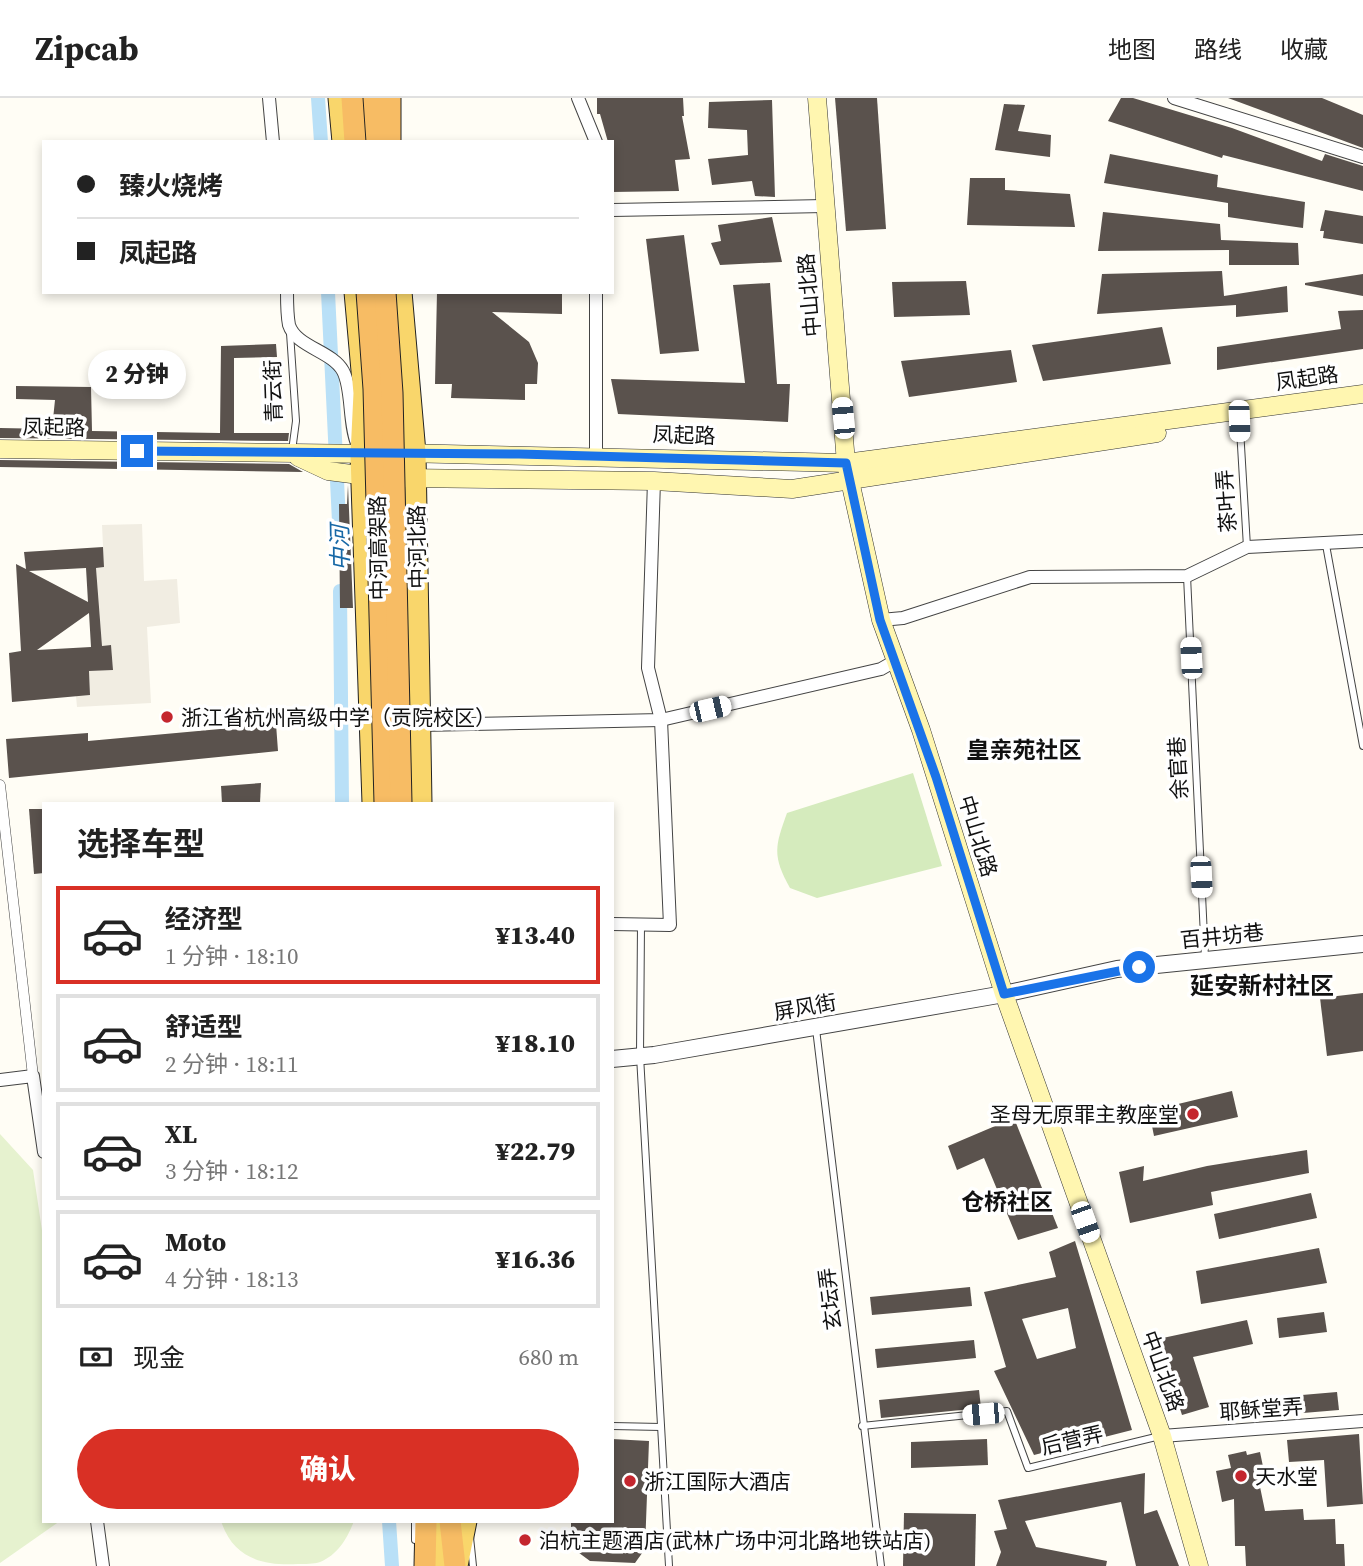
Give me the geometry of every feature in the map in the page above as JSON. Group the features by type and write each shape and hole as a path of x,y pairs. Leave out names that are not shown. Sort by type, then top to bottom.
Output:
{"highway":[{"path":"352,98 355,140"},
{"path":"374,98 377,140"},
{"path":"388,140 390,98"},
{"name":"中河高架路","path":"366,294 374,389 384,802"},
{"name":"中河高架路","path":"385,294 391,393 401,802"},
{"path":"420,1560 426,1523"},
{"path":"456,1566 461,1523"}],"main road":[{"path":"339,98 343,140"},
{"path":"383,98 388,140"},
{"name":"中山北路","path":"817,98 848,471 880,620 936,777 1004,994 1162,1436 1199,1566"},
{"path":"355,294 364,393 353,455 373,802"},
{"name":"中河北路","path":"401,294 415,453 421,802"},
{"name":"凤起路","path":"1239,415 1363,394"},
{"path":"327,462 354,476 654,481 792,489 848,471 1239,415 1363,402"},
{"name":"凤起路","path":"0,449 291,454 327,462 353,455 415,453 596,456 848,471"},
{"path":"437,1523 437,1566"}],"street":[{"path":"269,98 273,140"},
{"path":"578,98 595,140"},
{"path":"1174,98 1363,157"},
{"path":"614,210 824,206"},
{"name":"青云街","path":"286,294 290,327 304,342 341,367 345,376 353,455"},
{"path":"596,294 596,456"},
{"path":"614,923 670,925 661,720 648,668 654,481"},
{"path":"880,620 903,618 1030,577 1186,576 1247,547 1363,541"},
{"path":"420,725 661,720 881,669 895,662"},
{"path":"0,785 42,1138"},
{"name":"百井坊巷","path":"1004,994 1116,969 1363,944"},
{"name":"屏风街","path":"614,1059 1004,994"},
{"path":"0,1080 33,1076"},
{"name":"耶稣堂弄","path":"1162,1436 1363,1421"},
{"path":"97,1523 103,1566"}],"lane":[{"name":"青云街","path":"290,327 296,421 291,454"},
{"name":"茶叶弄","path":"1239,415 1247,547"},
{"path":"1326,545 1363,746"},
{"name":"余官巷","path":"1186,576 1205,958"},
{"path":"641,924 640,1056 669,1566"},
{"name":"玄坛弄","path":"815,1027 881,1566"},
{"name":"后营弄","path":"862,1426 1007,1411 1028,1468 1162,1436"},
{"path":"614,1426 661,1427"},
{"path":"415,1523 420,1560"},
{"path":"461,1523 472,1545 473,1566"}],"green space":[{"path":"913,773 942,866 817,898 790,888 780,867 777,851 787,813"},
{"path":"0,1134 33,1170 42,1231 42,1523 57,1523 0,1563"},
{"path":"222,1523 353,1523 342,1545 326,1559 315,1563 285,1564 261,1561 241,1551 226,1534"}],"shaded area":[{"path":"142,524 144,581 177,579 180,623 147,627 151,703 77,707 76,696 90,695 89,671 113,669 111,645 102,646 96,568 104,567 102,525"}],"building":[{"path":"597,98 683,98 682,116 690,159 675,160 679,191 614,192 614,140 607,140 600,114 597,114"},
{"path":"835,98 877,98 886,229 846,231"},
{"path":"1121,98 1133,98 1232,128 1322,161 1325,154 1363,166 1363,191 1223,155 1222,158 1108,121"},
{"path":"1228,98 1322,98 1363,115 1363,148"},
{"path":"772,100 775,197 755,196 752,181 712,185 708,159 748,155 747,130 708,128 709,102"},
{"path":"1004,104 1025,105 1018,131 1051,135 1050,157 995,150"},
{"path":"1110,154 1218,175 1217,187 1305,202 1303,228 1228,217 1228,203 1104,183"},
{"path":"970,178 1005,178 1005,190 1070,194 1075,227 967,225"},
{"path":"1325,210 1363,216 1363,244 1323,238 1324,231 1320,231"},
{"path":"1103,212 1220,224 1221,240 1298,243 1299,265 1229,265 1229,250 1098,251"},
{"path":"772,217 782,262 720,265 711,243 721,241 718,225"},
{"path":"684,235 699,351 660,354 646,239"},
{"path":"1222,271 1224,296 1287,286 1288,312 1236,317 1236,305 1097,314 1102,274"},
{"path":"1363,274 1363,296 1305,285 1305,283"},
{"path":"966,281 970,315 894,317 892,282"},
{"path":"770,283 777,384 790,384 788,422 618,414 611,379 745,383 733,285"},
{"path":"437,294 562,294 562,314 492,312 529,342 538,363 537,384 525,384 525,400 451,398 452,384 435,384"},
{"path":"1363,310 1363,349 1217,370 1217,347 1341,329 1338,311"},
{"path":"1162,327 1171,364 1043,381 1032,345"},
{"path":"276,344 277,357 234,358 234,433 289,433 288,441 0,438 0,428 52,429 55,400 16,399 16,386 91,387 92,431 220,433 221,346"},
{"path":"1011,350 1017,382 909,397 901,361"},
{"path":"0,460 289,464 303,472 0,467"},
{"path":"348,485 353,608 340,608 339,504 347,504"},
{"path":"103,547 104,567 96,568 102,646 111,645 113,670 89,671 90,695 12,702 9,653 21,651 16,564 26,569 24,552","holes":["86,568 88,602 29,571","89,613 91,647 37,650"]},
{"path":"276,724 278,751 9,778 6,739 88,733 88,741"},
{"path":"261,783 260,802 222,802 221,786"},
{"path":"29,809 42,809 42,873 34,874"},
{"path":"1363,993 1363,1051 1327,1056 1320,998"},
{"name":"圣母无原罪主教座堂","path":"1232,1091 1238,1117 1154,1136 1149,1111"},
{"path":"1014,1118 1058,1228 1018,1240 984,1158 957,1170 948,1146"},
{"path":"1307,1150 1309,1173 1211,1192 1213,1205 1130,1223 1119,1172 1144,1166 1143,1181 1207,1166"},
{"path":"1311,1193 1317,1218 1219,1239 1214,1214"},
{"path":"1075,1241 1132,1430 1034,1455 994,1371 1006,1367 984,1292 1056,1277 1049,1252","holes":["1068,1308 1076,1348 1037,1359 1022,1319"]},
{"path":"1319,1248 1327,1283 1201,1304 1196,1271"},
{"path":"970,1287 972,1306 872,1315 870,1297"},
{"path":"1324,1312 1327,1332 1279,1338 1277,1318"},
{"path":"1247,1320 1253,1344 1193,1357 1209,1407 1182,1415 1158,1339"},
{"path":"974,1340 976,1358 877,1368 875,1349"},
{"path":"979,1390 981,1408 881,1418 879,1400"},
{"path":"1337,1392 1339,1410 1303,1413 1302,1395"},
{"path":"1359,1434 1363,1504 1327,1507 1324,1460 1289,1462 1287,1440"},
{"name":"浙江国际大酒店","path":"614,1439 649,1441 645,1549 635,1563 590,1561 571,1547 571,1523 614,1523"},
{"path":"987,1439 988,1465 911,1468 911,1442"},
{"path":"1246,1451 1247,1455 1260,1452 1266,1481 1259,1482 1265,1511 1303,1509 1304,1520 1335,1519 1336,1544 1344,1544 1345,1566 1246,1566 1245,1546 1235,1546 1234,1499 1222,1502 1216,1471 1231,1468 1228,1455"},
{"path":"1145,1473 1144,1514 1157,1510 1179,1566 1136,1566 1121,1502 1025,1521 1036,1547 1107,1561 1106,1566 996,1566 1001,1552 994,1531 1007,1529 998,1500"},
{"path":"904,1513 976,1514 975,1566 903,1566"}],"waterway":[{"name":"中河","path":"318,98 321,140"},
{"name":"中河","path":"328,294 339,522"},
{"name":"中河","path":"340,591 342,802"},
{"name":"中河","path":"389,1523 392,1566"}],"place":[{"name":"浙江省杭州高级中学（贡院校区）","path":"167,717"},
{"name":"圣母无原罪主教座堂","path":"1193,1114"},
{"name":"天水堂","path":"1241,1476"},
{"name":"浙江国际大酒店","path":"630,1481"},
{"name":"泊杭主题酒店(武林广场中河北路地铁站店)","path":"525,1540"}],"district":[{"name":"皇亲苑社区","path":"1024,750"},
{"name":"延安新村社区","path":"1262,985"},
{"name":"仓桥社区","path":"1007,1202"}],"route":[{"path":"137,451 361,455 519,454 846,463 880,620 936,777 1004,994 1021,988 1116,969 1139,967"}]}
